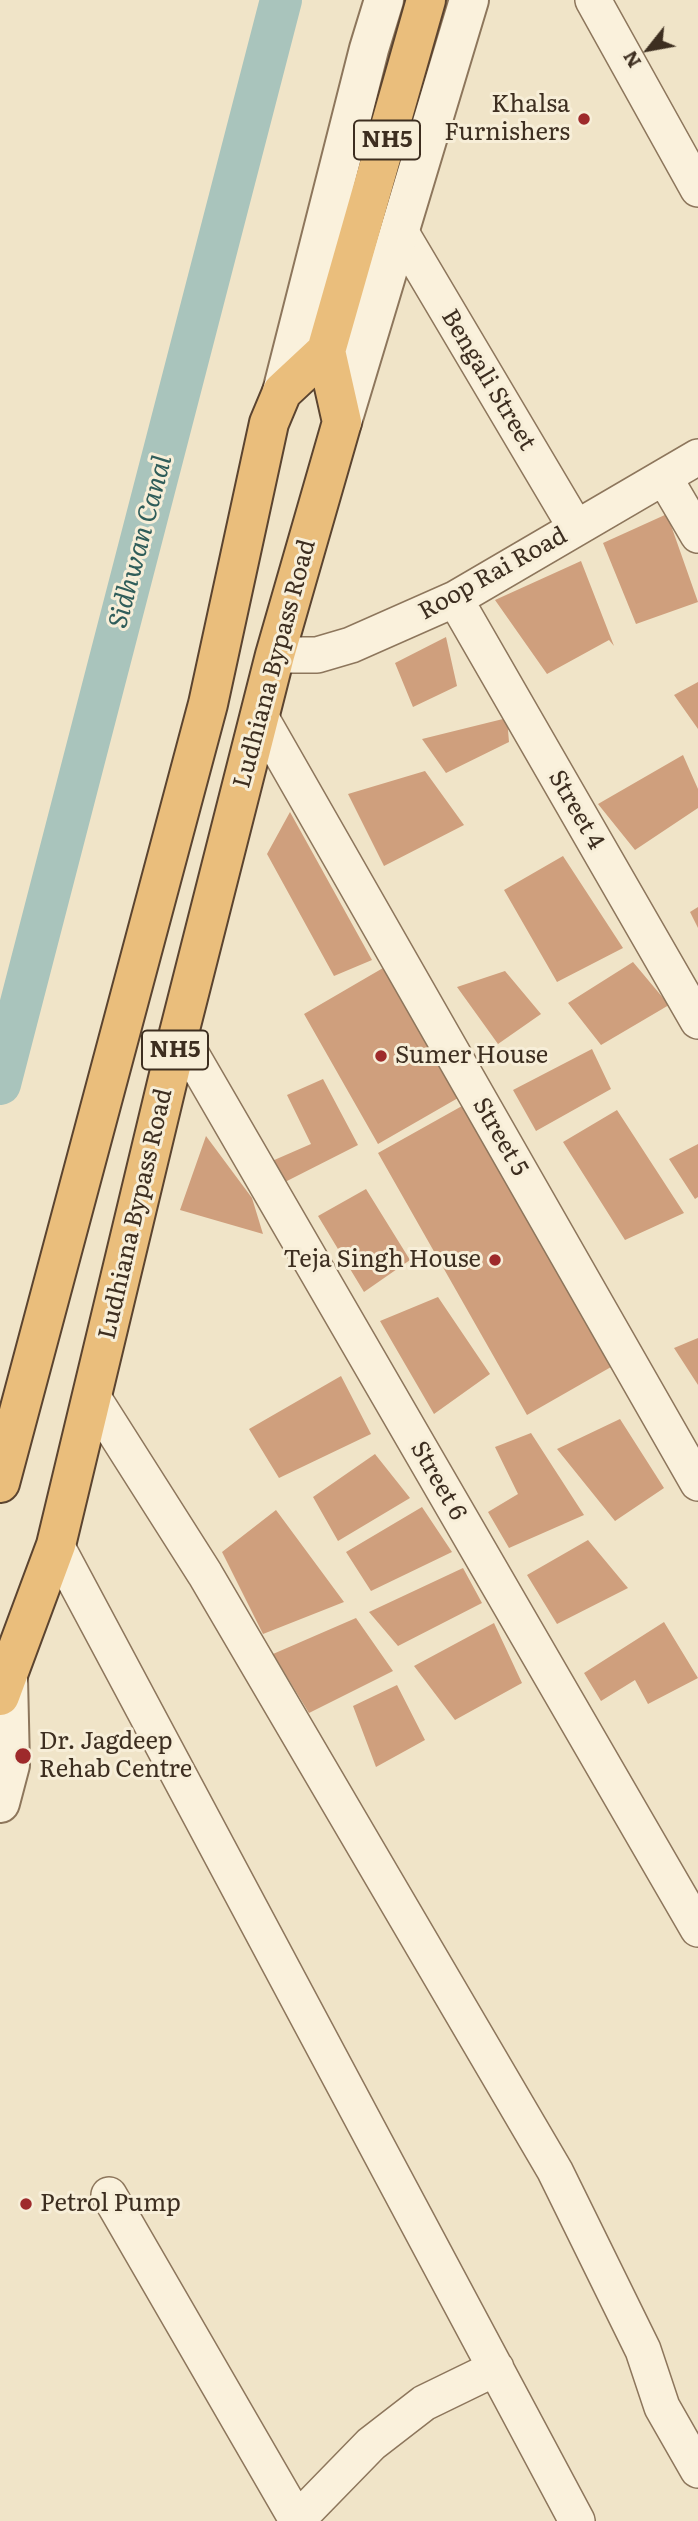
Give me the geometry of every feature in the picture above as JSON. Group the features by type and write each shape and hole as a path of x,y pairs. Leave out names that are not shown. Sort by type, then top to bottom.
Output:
{"highway":[{"name":"NH5","path":"341,422 326,351 426,0"},
{"name":"NH5","path":"0,1483 224,642 269,424 282,392 326,351"},
{"name":"Ludhiana Bypass Road","path":"4,1687 56,1545 179,1033 275,655 341,422"}],"street":[{"path":"282,392 369,49 384,0"},
{"path":"341,422 469,0"},
{"path":"593,0 696,180"},
{"name":"Bengali Street","path":"400,231 576,528"},
{"name":"Roop Rai Road","path":"275,655 317,655 351,645 455,599 698,457"},
{"path":"664,477 698,535"},
{"name":"Street 4","path":"455,599 698,1021"},
{"name":"Street 5","path":"261,718 698,1483"},
{"name":"Street 6","path":"179,1033 698,1929"},
{"path":"92,1396 205,1574 555,2171 643,2350 662,2407 698,2470"},
{"path":"56,1545 577,2521"},
{"path":"0,1803 10,1765 4,1687"},
{"path":"109,2195 296,2520 371,2444 424,2403 496,2368"}],"building":[{"path":"667,514 698,602 636,624 603,543"},
{"path":"581,561 614,646 609,640 547,674 495,600"},
{"path":"446,637 457,686 413,707 395,663"},
{"path":"698,682 698,729 674,695"},
{"path":"507,718 509,742 446,773 422,739"},
{"path":"683,755 698,789 698,808 635,850 598,804"},
{"path":"425,771 464,825 384,866 348,794"},
{"path":"290,812 372,960 334,976 267,854"},
{"path":"563,856 623,948 557,982 504,890"},
{"path":"698,907 698,928 690,912"},
{"path":"633,962 669,1005 601,1045 568,1003"},
{"name":"Sumer House","path":"383,968 458,1098 378,1144 304,1014"},
{"path":"505,971 541,1014 498,1044 457,987"},
{"path":"592,1049 611,1089 536,1131 513,1090"},
{"path":"323,1079 358,1145 285,1182 272,1161 311,1144 287,1095"},
{"name":"Teja Singh House","path":"462,1106 611,1367 527,1415 378,1153"},
{"path":"617,1110 684,1213 625,1240 563,1142"},
{"path":"206,1136 252,1198 263,1234 180,1210"},
{"path":"698,1144 698,1197 695,1199 669,1159"},
{"path":"366,1189 410,1260 364,1292 318,1216"},
{"path":"438,1297 490,1374 434,1414 380,1321"},
{"path":"698,1338 698,1385 674,1348"},
{"path":"341,1376 371,1434 279,1478 249,1429"},
{"path":"620,1419 664,1488 615,1521 557,1449"},
{"path":"531,1433 584,1515 509,1548 488,1512 518,1494 495,1447"},
{"path":"375,1454 410,1498 338,1541 313,1497"},
{"path":"422,1507 452,1552 371,1591 346,1552"},
{"path":"276,1510 344,1602 263,1634 222,1552"},
{"path":"588,1540 628,1588 557,1624 527,1575"},
{"path":"463,1568 482,1603 398,1646 369,1612"},
{"path":"356,1618 393,1671 309,1713 273,1654"},
{"path":"664,1622 698,1678 648,1704 635,1680 601,1701 584,1673"},
{"path":"494,1623 522,1683 455,1720 414,1666"},
{"path":"397,1685 425,1740 376,1767 353,1706"}],"waterway":[{"name":"Sidhwan Canal","path":"0,1084 281,0"}],"place":[{"name":"Khalsa Furnishers","path":"584,119"},
{"name":"Sumer House","path":"381,1056"},
{"name":"Teja Singh House","path":"495,1260"},
{"name":"Dr. Jagdeep Rehab Centre","path":"23,1756"},
{"name":"Petrol Pump","path":"26,2204"}]}
